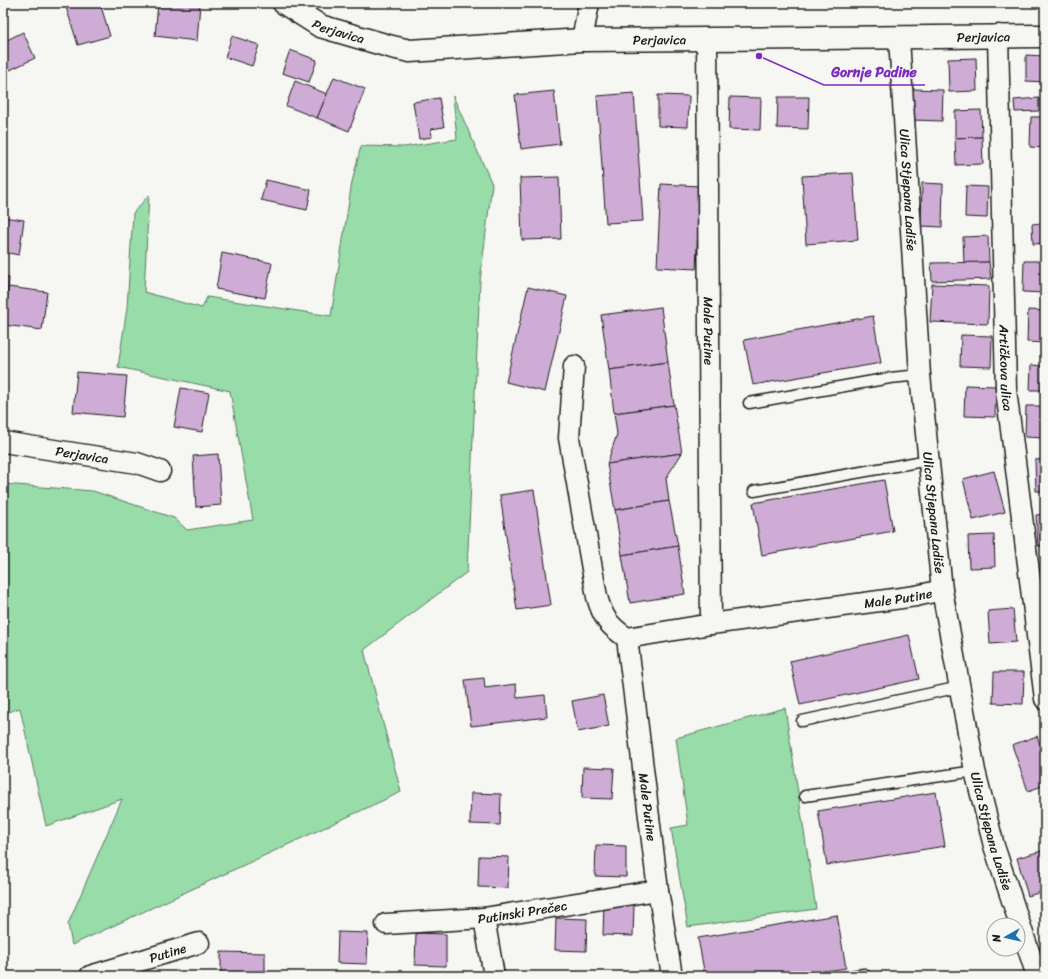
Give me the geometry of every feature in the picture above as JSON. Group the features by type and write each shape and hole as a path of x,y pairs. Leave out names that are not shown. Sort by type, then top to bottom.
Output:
{"street":[{"name":"Perjavica","path":"284,3 320,26 373,42 410,50 582,40 1045,36"},
{"path":"582,40 589,3"},
{"name":"Artičkova ulica","path":"998,36 1006,390 1045,699"},
{"name":"Ulica Stjepana Ladiše","path":"899,38 920,375 942,590 975,771 994,846 1037,976"},
{"name":"Male Putine","path":"707,39 711,624"},
{"path":"574,366 569,438 597,597 602,613 612,628 627,638"},
{"name":"Perjavica","path":"3,442 137,462 160,471"},
{"name":"Male Putine","path":"672,976 658,890 627,638 711,624 916,596 942,590"},
{"name":"Putinski Prečec","path":"386,924 484,918 658,890"},
{"name":"Putinski Prečec","path":"484,918 494,976"},
{"name":"Putine","path":"90,976 199,943"}],"lane":[{"path":"750,403 890,378 920,375"},
{"path":"754,491 929,460"},
{"path":"802,722 960,687"},
{"path":"806,796 975,771"},
{"path":"851,976 864,974"}],"green space":[{"path":"453,96 492,184 480,281 467,572 364,650 401,792 72,945 68,924 122,799 46,826 20,708 3,714 3,484 93,491 174,518 187,530 253,520 230,391 118,367 127,308 133,213 149,195 144,292 202,308 207,297 331,316 352,182 361,146 404,147 457,139"},
{"path":"785,708 816,909 688,927 671,828 688,825 676,738"}],"building":[{"path":"79,3 100,3 110,36 78,45 66,7"},
{"path":"158,3 200,4 197,41 155,36"},
{"path":"23,32 35,58 6,72 3,66 3,42"},
{"path":"232,36 259,45 252,66 225,57"},
{"path":"290,50 317,60 309,82 282,73"},
{"path":"1026,55 1045,56 1045,82 1026,81"},
{"path":"976,58 977,91 949,92 948,59"},
{"path":"334,77 365,89 349,131 317,118"},
{"path":"295,81 327,94 317,118 286,106"},
{"path":"912,89 943,90 942,121 912,120"},
{"path":"554,91 560,144 521,149 515,95"},
{"path":"634,93 643,221 606,223 597,96"},
{"path":"658,95 689,96 688,127 658,126"},
{"path":"730,97 761,98 760,130 729,129"},
{"path":"778,97 809,97 808,129 777,128"},
{"path":"439,98 444,127 431,129 432,137 419,139 413,102"},
{"path":"1039,98 1039,111 1015,112 1014,100"},
{"path":"981,110 982,137 955,138 955,111"},
{"path":"1031,117 1045,117 1045,148 1030,147"},
{"path":"982,137 983,164 956,165 955,138"},
{"path":"853,173 858,240 806,244 802,176"},
{"path":"559,177 561,239 522,240 520,178"},
{"path":"266,180 311,190 307,210 261,200"},
{"path":"922,183 943,184 942,227 921,226"},
{"path":"661,184 700,186 696,269 657,267"},
{"path":"966,186 988,187 987,218 965,217"},
{"path":"1045,203 1045,243 1033,244 1032,224 1042,223 1041,204"},
{"path":"3,217 24,220 19,255 3,252"},
{"path":"988,236 989,262 964,263 963,237"},
{"path":"222,253 272,263 265,298 216,289"},
{"path":"1024,261 1045,261 1045,293 1023,292"},
{"path":"989,262 991,279 932,281 931,263"},
{"path":"3,277 9,278 7,299 3,299"},
{"path":"932,284 989,286 988,324 930,322"},
{"path":"8,287 47,292 42,330 4,325"},
{"path":"528,287 567,296 545,392 506,382"},
{"path":"661,307 668,362 609,370 601,315"},
{"path":"1028,310 1045,311 1045,343 1027,342"},
{"path":"873,316 881,363 753,385 744,340"},
{"path":"961,335 992,336 991,367 960,366"},
{"path":"668,362 674,405 614,413 609,370"},
{"path":"1031,365 1045,366 1045,390 1030,390"},
{"path":"77,372 127,376 123,417 73,412"},
{"path":"965,385 996,386 995,417 964,416"},
{"path":"181,388 209,393 202,432 174,427"},
{"path":"674,405 682,453 607,464 617,434 614,413"},
{"path":"1026,406 1045,406 1045,438 1025,437"},
{"path":"682,453 666,478 669,501 615,510 607,464"},
{"path":"218,454 221,505 196,507 193,456"},
{"path":"1045,459 1045,491 1036,491 1035,460"},
{"path":"994,471 1005,512 973,520 963,479"},
{"path":"884,480 893,531 762,555 753,503"},
{"path":"534,490 551,605 517,610 500,495"},
{"path":"669,501 678,546 622,555 615,510"},
{"path":"1045,514 1045,546 1038,546 1036,515"},
{"path":"994,535 995,567 969,568 968,536"},
{"path":"678,546 685,594 630,603 622,555"},
{"path":"1013,609 1016,642 990,644 988,611"},
{"path":"909,635 919,679 800,705 790,661"},
{"path":"994,672 1024,672 1023,704 993,703"},
{"path":"484,678 485,688 516,684 517,698 545,695 547,717 471,726 465,680"},
{"path":"603,695 609,726 578,732 572,701"},
{"path":"1037,736 1045,758 1045,785 1028,791 1012,745"},
{"path":"583,767 614,768 612,799 582,798"},
{"path":"936,792 945,846 827,865 818,811"},
{"path":"471,793 501,794 500,825 470,824"},
{"path":"596,845 626,846 626,877 595,876"},
{"path":"1045,850 1045,891 1028,896 1017,858"},
{"path":"479,856 509,857 508,888 478,887"},
{"path":"604,904 634,905 633,936 603,935"},
{"path":"837,915 846,968 795,976 705,976 698,938"},
{"path":"556,918 587,919 586,951 555,950"},
{"path":"338,932 368,933 367,964 337,963"},
{"path":"416,933 446,934 446,966 415,965"},
{"path":"1045,945 1045,965 1036,950"},
{"path":"221,952 265,953 265,976 221,976"},
{"path":"515,975 545,976 515,976"}],"place":[{"name":"Gornje Padine","path":"759,56"}]}
